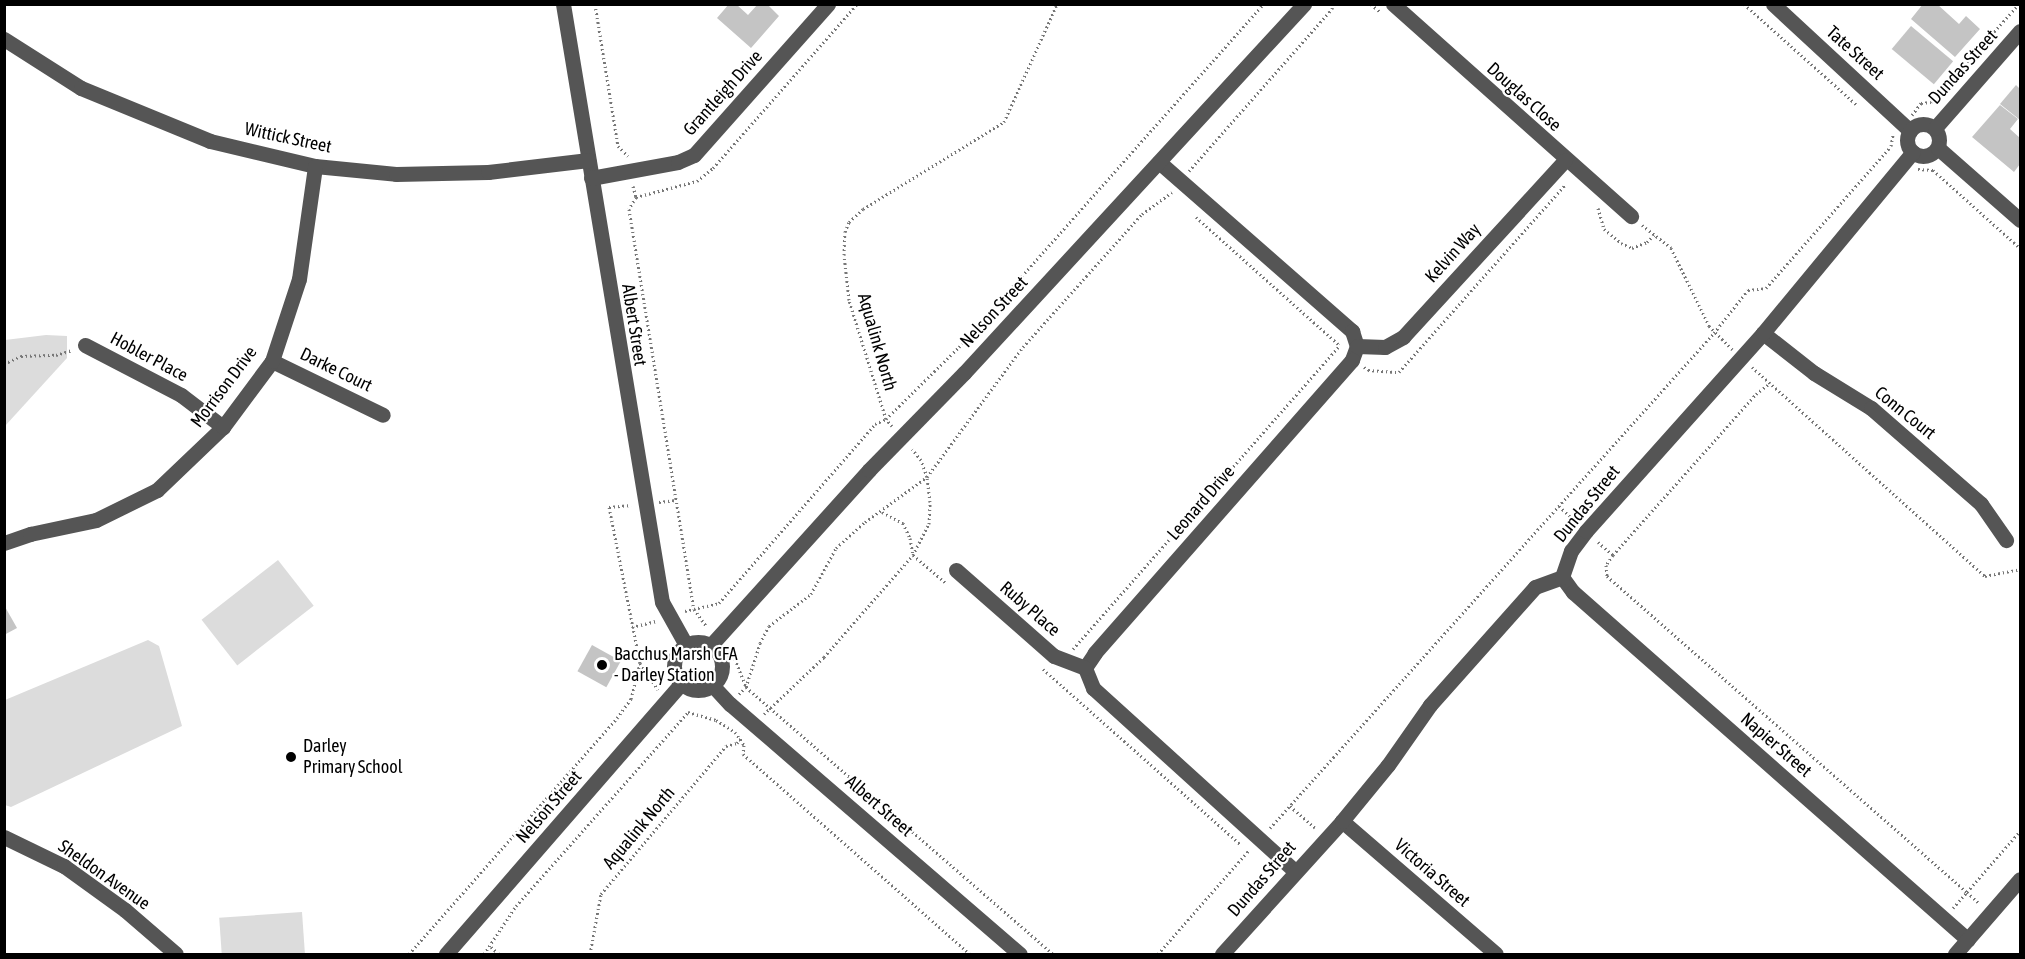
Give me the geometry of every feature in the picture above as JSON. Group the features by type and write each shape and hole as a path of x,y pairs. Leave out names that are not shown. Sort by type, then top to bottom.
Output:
{"street":[{"name":"Albert Street","path":"563,4 662,602 686,645"},
{"name":"Grantleigh Drive","path":"591,178 678,162 694,155 828,4"},
{"name":"Nelson Street","path":"714,641 869,470 902,438 1304,4"},
{"name":"Douglas Close","path":"1393,4 1565,160 1631,216"},
{"name":"Tate Street","path":"1773,4 1906,127"},
{"name":"Dundas Street","path":"1935,128 2020,32"},
{"name":"Wittick Street","path":"4,39 81,88 210,141 315,166 396,174 488,172 588,160"},
{"path":"1922,123 1935,128 1940,137 1938,148 1924,156 1910,157 1906,127 1922,123"},
{"path":"1938,148 2020,220"},
{"name":"Dundas Street","path":"1222,954 1294,871 1342,821 1388,765 1430,705 1535,587 1562,577 1570,550 1763,333 1910,157"},
{"name":"Kelvin Way","path":"1355,353 1385,347 1403,337 1565,160"},
{"path":"1159,162 1352,331 1355,353"},
{"name":"Morrison Drive","path":"4,543 30,534 96,520 157,490 223,427 272,361 299,279 315,166"},
{"name":"Conn Court","path":"1763,333 1814,373 1871,408 1981,504 2007,540"},
{"name":"Hobler Place","path":"85,345 181,394 223,427"},
{"name":"Leonard Drive","path":"1085,668 1095,653 1355,353"},
{"name":"Darke Court","path":"272,361 382,415"},
{"name":"Ruby Place","path":"956,570 1053,656 1085,668"},
{"name":"Napier Street","path":"1562,577 1573,592 1968,940"},
{"path":"714,641 723,665 722,673 713,686 697,691 681,684 676,677 674,665 676,657 686,645 694,642 714,641"},
{"path":"1085,668 1093,688 1294,871"},
{"name":"Nelson Street","path":"446,954 681,684"},
{"name":"Albert Street","path":"713,686 730,704 1020,954"},
{"name":"Victoria Street","path":"1342,821 1496,954"},
{"name":"Sheldon Avenue","path":"4,837 64,866 125,910 176,954"},
{"path":"1955,954 2020,879"}],"path":[{"path":"595,4 618,146 629,158 636,197"},
{"path":"857,4 698,181 636,197 628,209 694,609 714,641 732,649 746,687 1053,954"},
{"name":"Aqualink North","path":"770,708 824,657 913,555 929,524 927,477 921,460 886,419 849,300 844,255 845,232 849,222 863,209 1004,122 1057,4"},
{"path":"632,627 719,603 875,424 886,419 959,347 1264,4"},
{"path":"716,720 746,687 760,643 769,626 811,594 832,553 843,541 927,477 1023,347 1142,214 1170,194 1332,9 1333,4"},
{"path":"1744,4 1865,113"},
{"path":"1158,954 1714,333 1748,290 1766,288 1891,146 1892,136 1906,127 1921,103 1931,102 2019,4"},
{"path":"1891,146 1910,157 1920,170 1933,170 2020,248"},
{"path":"1188,210 1340,345 1355,353 1368,370 1399,372 1568,182 1575,188"},
{"path":"1597,206 1604,229 1621,243 1632,248 1647,242 1654,235"},
{"path":"1631,216 1671,248 1714,333 1985,576 2020,569"},
{"path":"4,363 21,356 56,355 85,345"},
{"path":"1050,675 1340,345"},
{"path":"1770,383 1756,394 1613,555 1606,565 1607,576 1990,914"},
{"path":"409,954 625,707 635,685 640,663 609,507 676,500"},
{"path":"1559,506 1613,555"},
{"path":"882,512 903,523 910,538 913,555 947,585"},
{"path":"1041,668 1248,851"},
{"path":"484,954 491,947 516,906 688,712 716,720 735,732 744,745 743,754 970,954"},
{"name":"Aqualink North","path":"591,954 601,894 726,746 737,744 740,739"},
{"path":"1290,806 1326,837"},
{"path":"1943,919 2020,831"},
{"path":"491,947 499,954"}],"shaded area":[{"path":"46,335 67,336 67,358 5,426 5,340"},
{"path":"278,560 314,606 237,665 202,620"},
{"path":"148,640 159,646 182,726 11,807 5,805 5,700"},
{"path":"302,912 305,953 222,954 219,918"}],"building":[{"path":"729,4 736,4 748,15 758,4 767,4 779,16 751,48 717,18"},
{"path":"1923,4 1937,4 1959,24 1966,16 1980,29 1955,57 1911,19"},
{"path":"1911,26 1953,61 1934,84 1892,49"},
{"path":"2016,85 2020,89 2020,120 2000,104"},
{"path":"2000,105 2018,119 2010,129 2020,138 2020,164 2014,172 1972,137"},
{"path":"4,605 17,628 4,635"},
{"path":"592,645 621,661 606,687 577,671"}],"place":[{"name":"Bacchus Marsh CFA - Darley Station","path":"602,665"},
{"name":"Darley Primary School","path":"291,757"}]}
